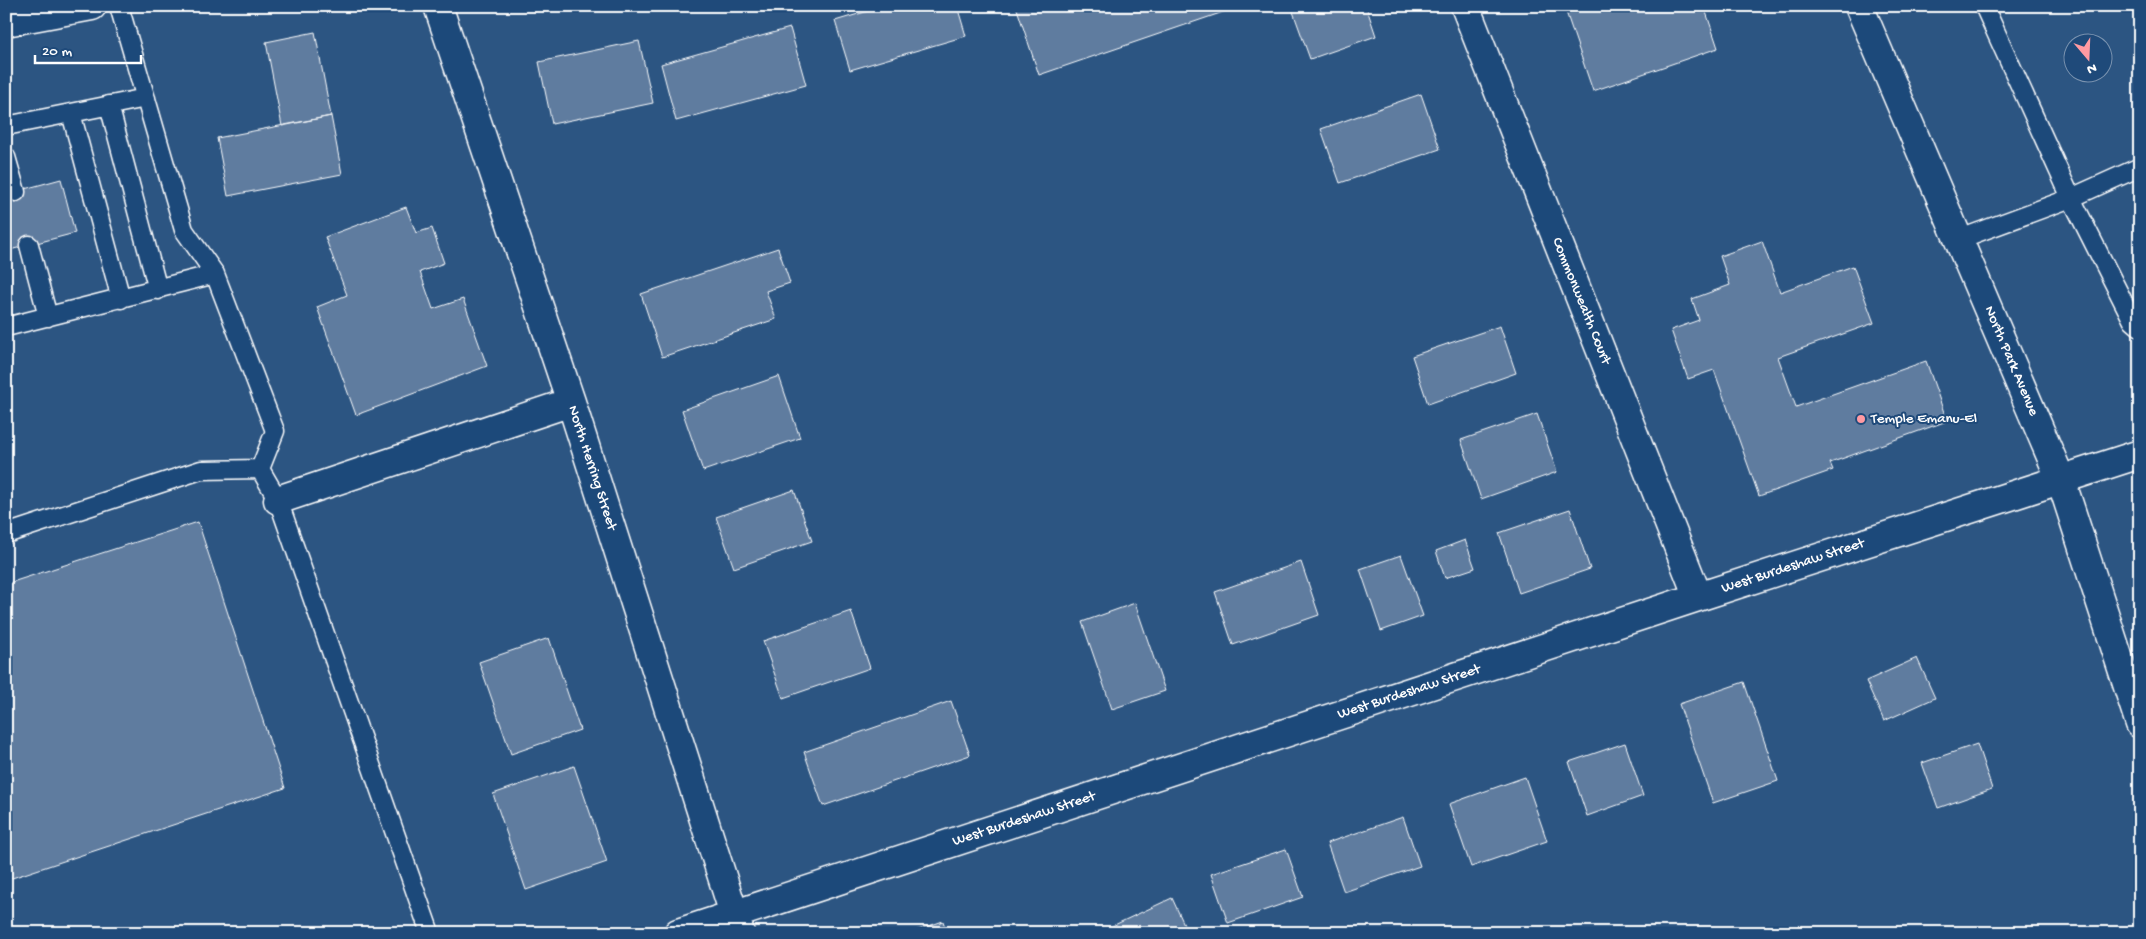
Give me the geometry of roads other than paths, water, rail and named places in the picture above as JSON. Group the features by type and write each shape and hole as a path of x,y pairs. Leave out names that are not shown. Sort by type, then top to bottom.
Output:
{"street":[{"path":"6,22 92,6"},
{"name":"North Herring Street","path":"438,6 571,402 737,924"},
{"name":"Commonwealth Court","path":"1465,6 1698,597"},
{"name":"North Park Avenue","path":"1859,6 1960,239 2061,480 2140,724"},
{"path":"278,500 571,402"},
{"name":"West Burdeshaw Street","path":"678,933 737,924 1698,597 2140,454"}],"lane":[{"path":"119,6 184,230 215,274 275,431 260,468"},
{"path":"1984,6 2071,198 2133,321 2140,328"},
{"path":"6,126 146,98"},
{"path":"109,105 158,290"},
{"path":"71,113 121,299"},
{"path":"6,157 16,192"},
{"path":"1960,239 2071,198 2140,167"},
{"path":"29,245 48,317"},
{"path":"6,327 215,274"},
{"path":"260,468 278,500 430,933"},
{"path":"6,534 201,470 260,468"}],"place":[{"name":"Temple Emanu-El","path":"1861,419"}]}
